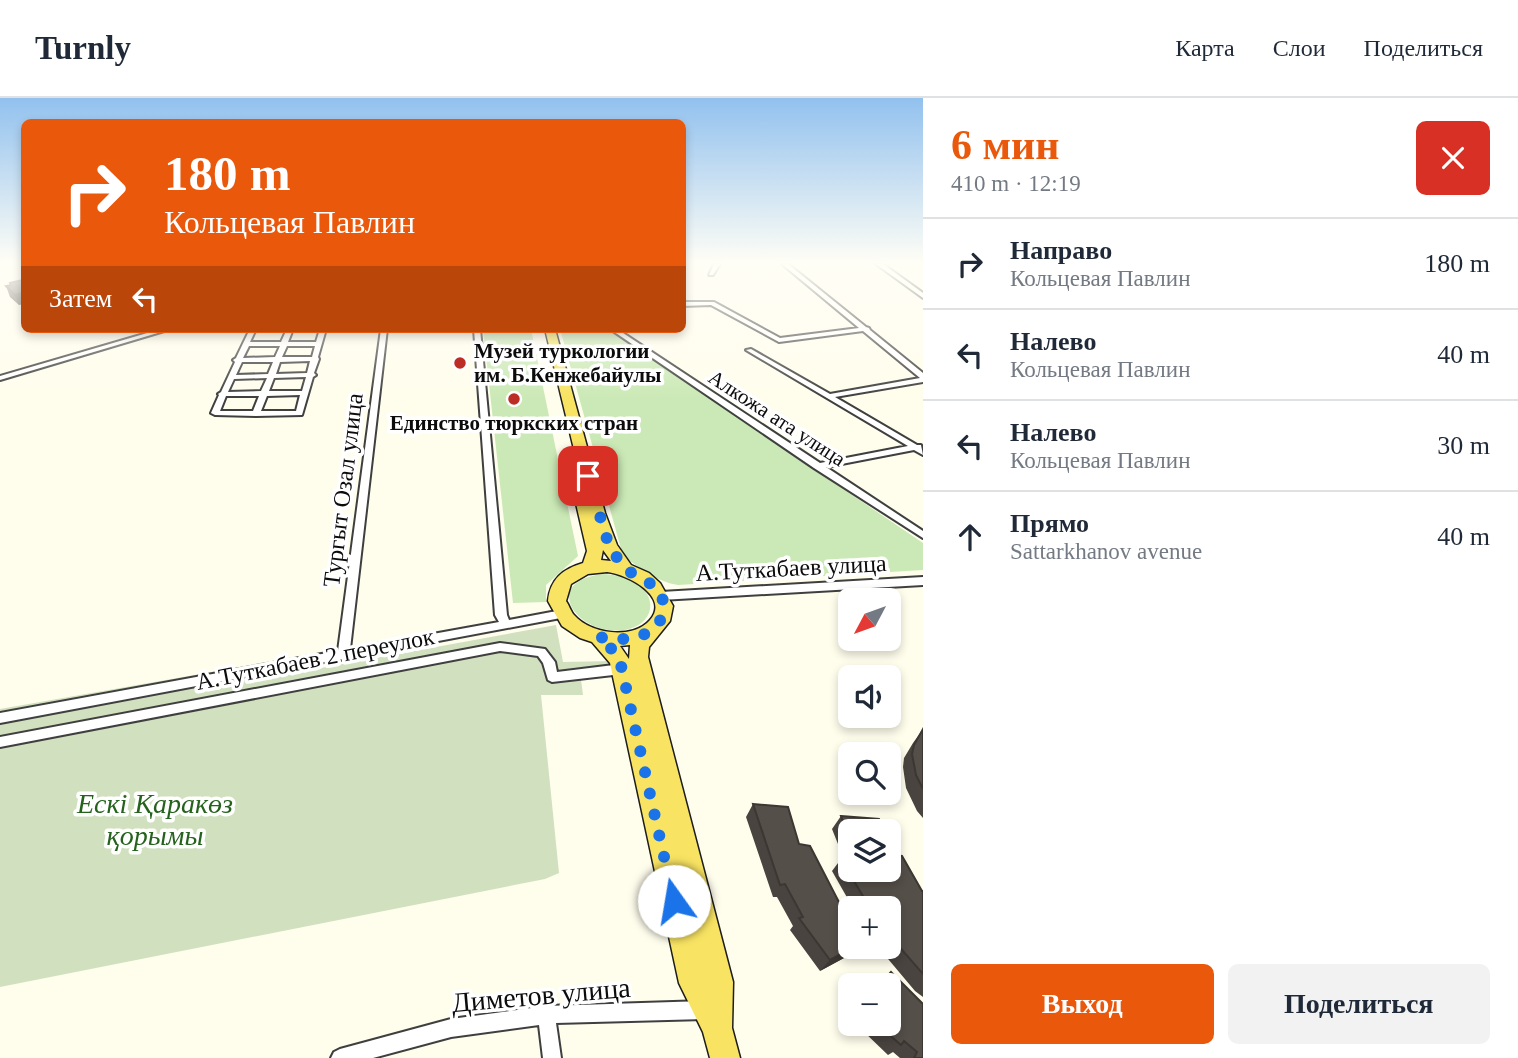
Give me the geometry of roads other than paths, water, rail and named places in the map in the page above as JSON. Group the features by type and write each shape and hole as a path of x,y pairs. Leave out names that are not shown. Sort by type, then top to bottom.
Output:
{"main road":[{"path":"544,333 595,551 591,566"},
{"path":"551,333 595,506 609,546 625,569"},
{"path":"712,1019 719,982 638,657 639,646 662,619 662,596 647,580 625,569 591,566 570,574 561,584 557,601 562,614 581,630 598,637 615,651 622,669 693,983 712,1019 724,1058"},
{"path":"598,637 627,639 649,632"}],"street":[{"path":"723,309 779,340 867,329"},
{"path":"842,309 923,379"},
{"path":"0,378 154,333"},
{"path":"251,333 215,413 299,413 322,333"},
{"path":"256,414 288,333"},
{"name":"Тургыт Озал улица","path":"343,656 383,333"},
{"path":"477,333 501,615 506,624"},
{"name":"Алкожа ата улица","path":"619,333 923,535"},
{"path":"245,344 320,344"},
{"path":"748,350 920,448"},
{"path":"237,360 316,359"},
{"path":"230,377 312,375"},
{"path":"831,396 923,379"},
{"path":"222,394 305,393"},
{"path":"817,466 920,448"},
{"name":"А.Туткабаев улица","path":"662,596 923,581"},
{"path":"0,718 562,614"},
{"name":"А.Туткабаев 2 переулок","path":"0,742 301,682 500,647 541,652 549,662 552,677 622,669"},
{"path":"546,1015 552,1058"},
{"name":"Диметов улица","path":"340,1058 451,1028 546,1015 712,1019"}],"place":[{"name":"Музей туркологии им. Б.Кенжебайулы","path":"460,363"},
{"name":"Единство тюркских стран","path":"514,399"}],"park label":[{"name":"Ескі Қаракөз қорымы","path":"155,819"}]}
